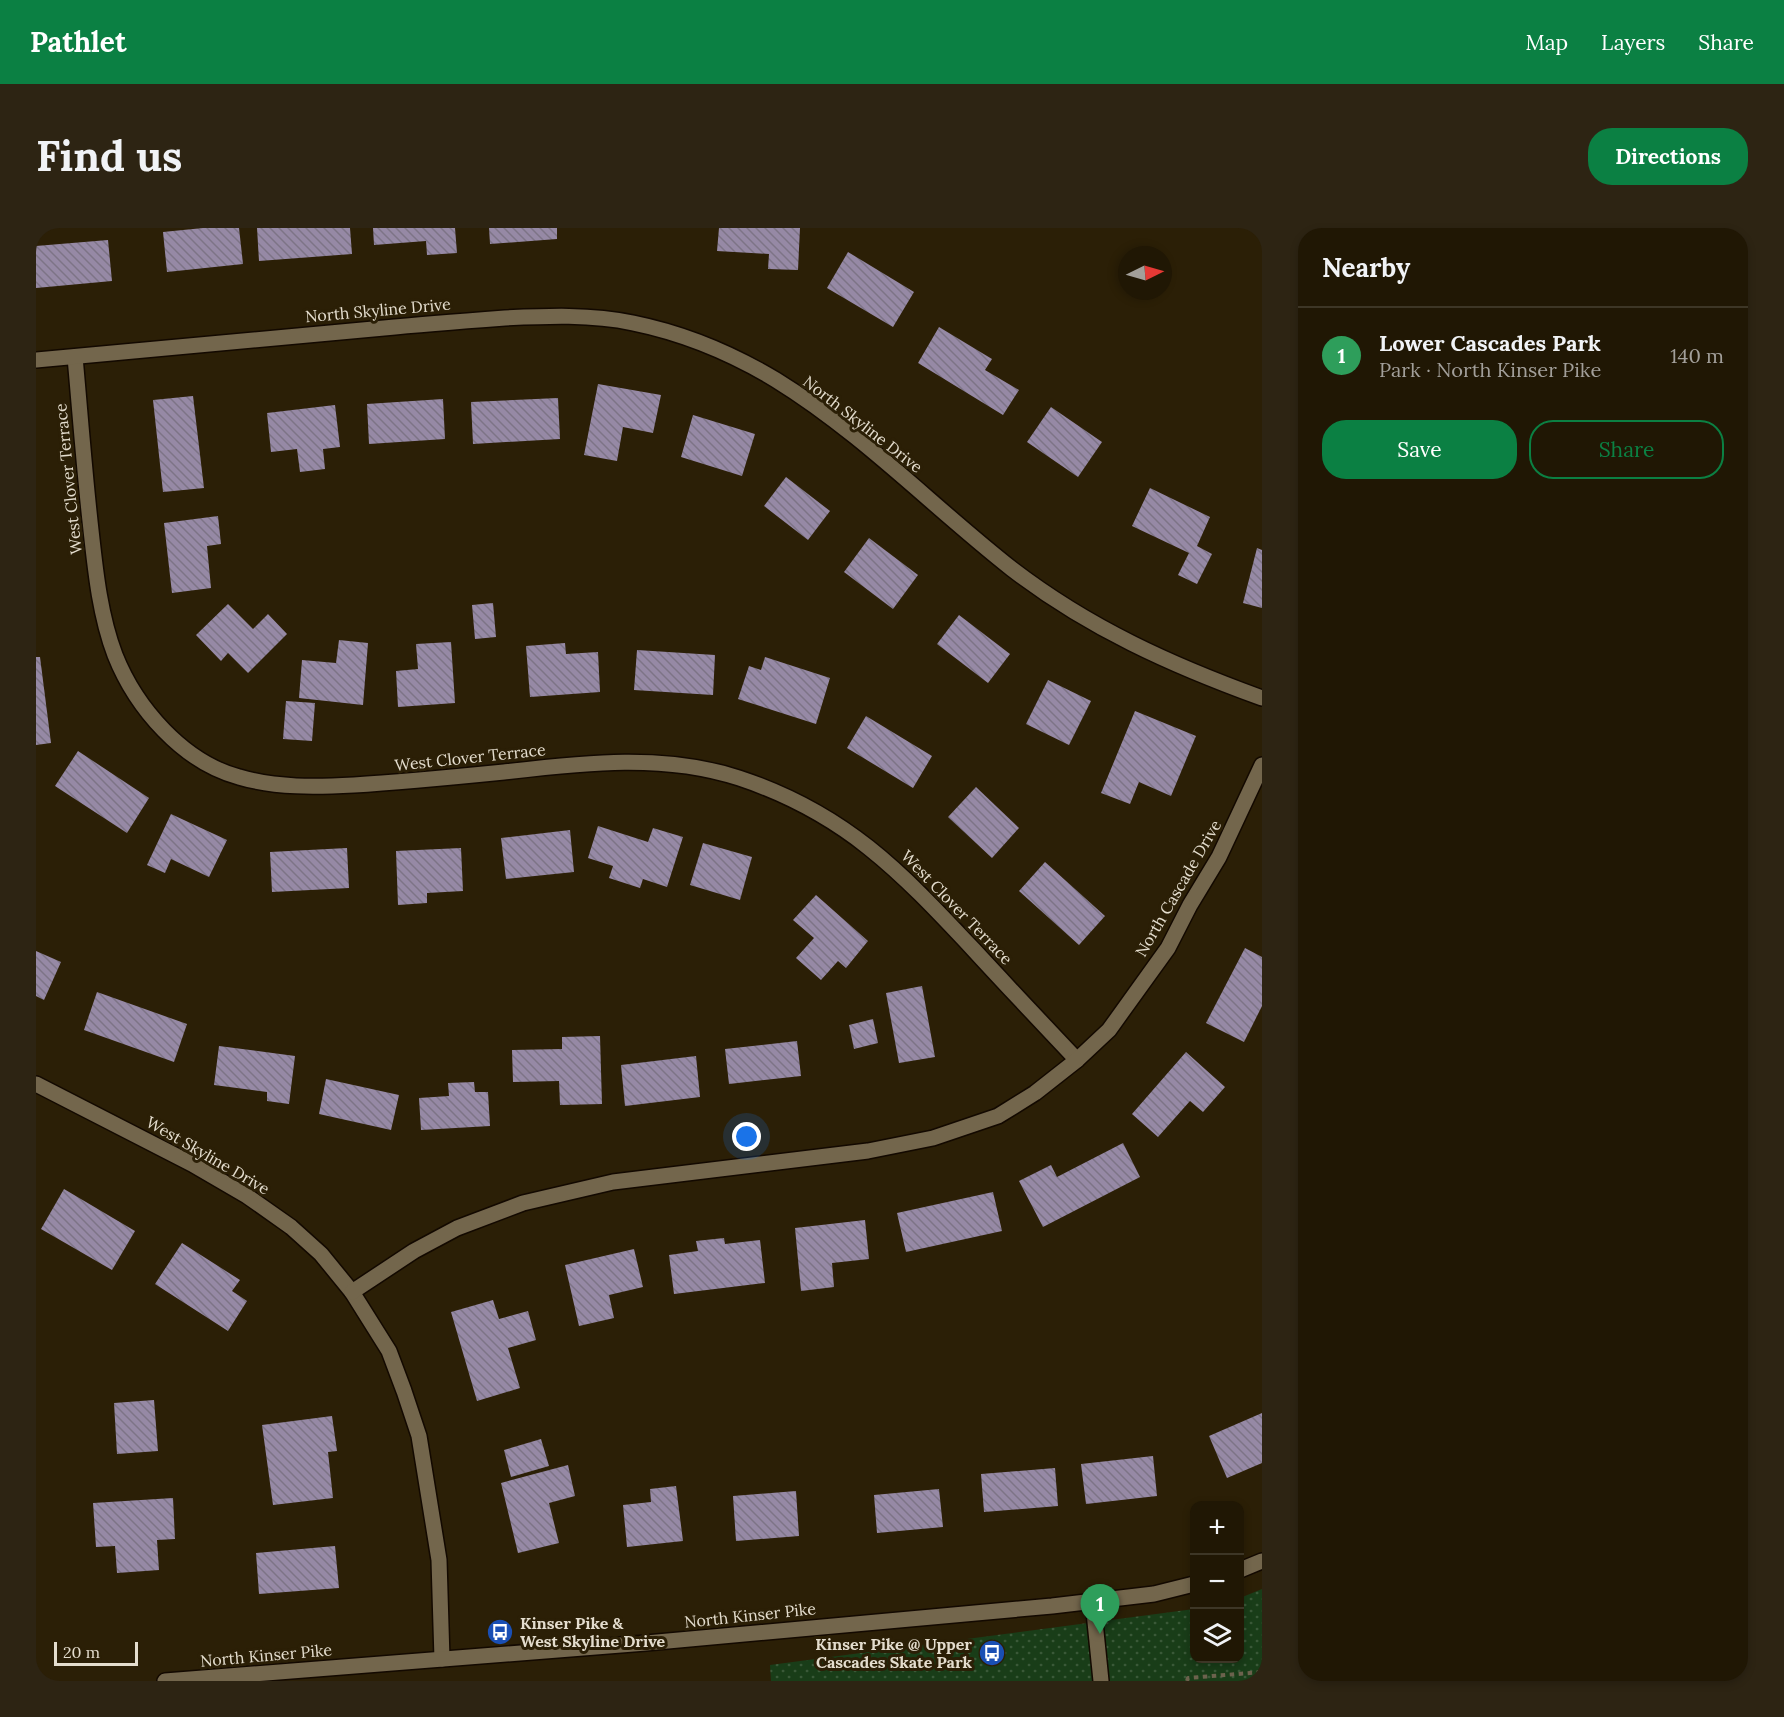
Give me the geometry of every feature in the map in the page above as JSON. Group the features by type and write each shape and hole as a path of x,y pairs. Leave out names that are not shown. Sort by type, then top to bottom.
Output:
{"street":[{"name":"North Skyline Drive","path":"36,360 450,322 535,317 574,316 631,322 675,334 731,356 775,379 822,411 1013,570 1078,614 1191,672 1262,698"},
{"name":"West Clover Terrace","path":"75,357 93,548 104,620 115,655 130,686 154,718 177,743 208,763 237,777 314,787 435,779 620,761 660,763 736,777 775,791 816,810 855,835 888,862 924,896 1077,1060"},
{"name":"North Cascade Drive","path":"352,1292 414,1251 457,1228 524,1203 613,1182 868,1151 933,1138 998,1116 1035,1093 1077,1060 1109,1030 1168,948 1190,905 1219,857 1262,765"},
{"name":"West Skyline Drive","path":"36,1083 192,1164 248,1196 291,1227 321,1254 352,1292 389,1352 419,1436 439,1560 442,1659"},
{"path":"1244,1568 1262,1561"},
{"name":"North Kinser Pike","path":"165,1681 646,1643 1093,1602 1154,1594 1190,1585"},
{"path":"1093,1602 1101,1681"}],"path":[{"path":"1187,1681 1188,1678 1262,1672"}],"green space":[{"path":"1262,1589 1262,1681 771,1681 770,1665 1190,1610 1190,1663 1244,1663 1244,1596"}],"building":[{"path":"203,228 239,228 243,264 167,272 163,232"},
{"path":"257,228 350,228 352,254 259,261"},
{"path":"373,228 455,228 457,253 427,255 426,241 374,245"},
{"path":"489,228 557,228 557,239 490,244"},
{"path":"719,228 800,228 798,270 768,269 769,254 717,251"},
{"path":"108,240 112,281 36,288 36,246"},
{"path":"848,252 914,292 893,327 827,288"},
{"path":"939,327 992,359 985,370 1019,390 1003,415 918,363"},
{"path":"598,384 661,395 653,433 623,427 617,461 584,455"},
{"path":"193,396 204,488 163,492 153,400"},
{"path":"558,398 560,439 473,444 471,402"},
{"path":"443,399 445,439 369,444 367,404"},
{"path":"335,405 340,447 323,449 325,469 300,472 297,449 271,452 267,413"},
{"path":"1051,407 1102,442 1078,477 1027,442"},
{"path":"693,415 755,434 742,476 681,457"},
{"path":"786,477 830,511 808,540 764,506"},
{"path":"1150,488 1210,517 1197,546 1212,554 1197,584 1178,575 1189,553 1132,526"},
{"path":"218,516 221,544 207,546 211,588 172,593 164,523"},
{"path":"869,538 918,575 893,609 844,572"},
{"path":"1257,548 1262,550 1262,608 1243,603"},
{"path":"493,603 496,637 475,639 472,605"},
{"path":"228,604 253,629 268,614 287,634 248,673 228,653 221,661 196,635"},
{"path":"959,615 1010,654 988,683 937,644"},
{"path":"339,640 368,643 363,705 299,698 302,660 336,663"},
{"path":"451,642 455,703 398,707 396,671 418,669 416,644"},
{"path":"565,643 566,654 598,652 600,692 530,697 526,646"},
{"path":"637,650 715,655 713,695 634,690"},
{"path":"36,657 40,657 51,743 36,745"},
{"path":"765,657 830,678 816,724 738,699 749,666 761,670"},
{"path":"1048,680 1091,701 1069,745 1026,724"},
{"path":"286,701 315,703 312,741 283,739"},
{"path":"1135,711 1196,736 1171,796 1139,782 1130,804 1101,793"},
{"path":"866,716 932,756 913,788 847,748"},
{"path":"78,751 149,798 127,833 55,786"},
{"path":"976,787 1019,828 992,858 948,817"},
{"path":"171,814 227,840 209,877 171,859 165,873 147,865"},
{"path":"598,826 648,842 653,828 683,837 667,887 643,879 640,888 609,878 613,866 588,858"},
{"path":"570,830 574,872 506,879 501,838"},
{"path":"703,843 752,857 740,900 690,885"},
{"path":"347,848 349,888 272,892 270,852"},
{"path":"461,848 463,891 427,893 427,903 398,905 396,851"},
{"path":"1045,862 1105,916 1079,945 1019,891"},
{"path":"816,895 868,941 846,968 838,961 821,980 796,958 814,938 793,920"},
{"path":"1245,948 1262,957 1262,1006 1244,1042 1206,1023"},
{"path":"36,951 61,962 44,1000 36,996"},
{"path":"922,986 935,1057 899,1063 886,993"},
{"path":"97,992 187,1024 174,1062 84,1030"},
{"path":"873,1019 878,1043 854,1049 849,1025"},
{"path":"600,1036 602,1104 560,1105 559,1081 513,1082 512,1050 562,1049 562,1037"},
{"path":"797,1041 801,1076 729,1084 725,1049"},
{"path":"219,1046 295,1056 289,1104 267,1101 267,1092 214,1085"},
{"path":"1186,1052 1225,1087 1203,1112 1190,1101 1158,1137 1132,1114"},
{"path":"696,1056 700,1097 625,1106 621,1065"},
{"path":"326,1079 399,1095 391,1130 319,1114"},
{"path":"474,1082 475,1092 488,1092 490,1126 421,1130 419,1098 449,1096 448,1083"},
{"path":"1123,1143 1140,1177 1043,1227 1019,1181 1051,1165 1057,1177"},
{"path":"64,1189 135,1231 112,1270 41,1229"},
{"path":"993,1192 1002,1231 906,1252 897,1213"},
{"path":"865,1220 869,1259 832,1263 834,1287 801,1291 795,1228"},
{"path":"724,1238 725,1244 760,1240 765,1283 674,1294 669,1255 698,1251 696,1241"},
{"path":"182,1243 240,1280 232,1291 247,1301 228,1331 155,1284"},
{"path":"634,1249 643,1287 609,1295 614,1318 579,1326 565,1265"},
{"path":"493,1300 499,1319 528,1311 536,1340 508,1348 520,1388 477,1401 451,1312"},
{"path":"154,1400 158,1451 117,1454 114,1403"},
{"path":"1262,1413 1262,1463 1227,1478 1209,1436"},
{"path":"332,1416 337,1451 328,1452 333,1498 273,1505 262,1425"},
{"path":"541,1439 549,1466 511,1477 504,1450"},
{"path":"1153,1456 1157,1496 1086,1504 1081,1464"},
{"path":"568,1465 575,1496 549,1503 559,1543 518,1553 501,1483"},
{"path":"1055,1468 1058,1506 984,1512 981,1474"},
{"path":"676,1486 683,1541 627,1547 623,1505 651,1502 650,1489"},
{"path":"939,1489 943,1527 877,1533 874,1495"},
{"path":"796,1491 799,1536 736,1541 733,1496"},
{"path":"173,1498 175,1539 157,1540 159,1570 117,1573 115,1546 96,1547 93,1503"},
{"path":"335,1546 339,1588 259,1594 256,1553"}],"place":[{"name":"Kinser Pike & West Skyline Drive","path":"500,1632"},
{"name":"Lower Cascades Park","path":"1100,1634"},
{"name":"Kinser Pike @ Upper Cascades Skate Park","path":"992,1653"}]}
